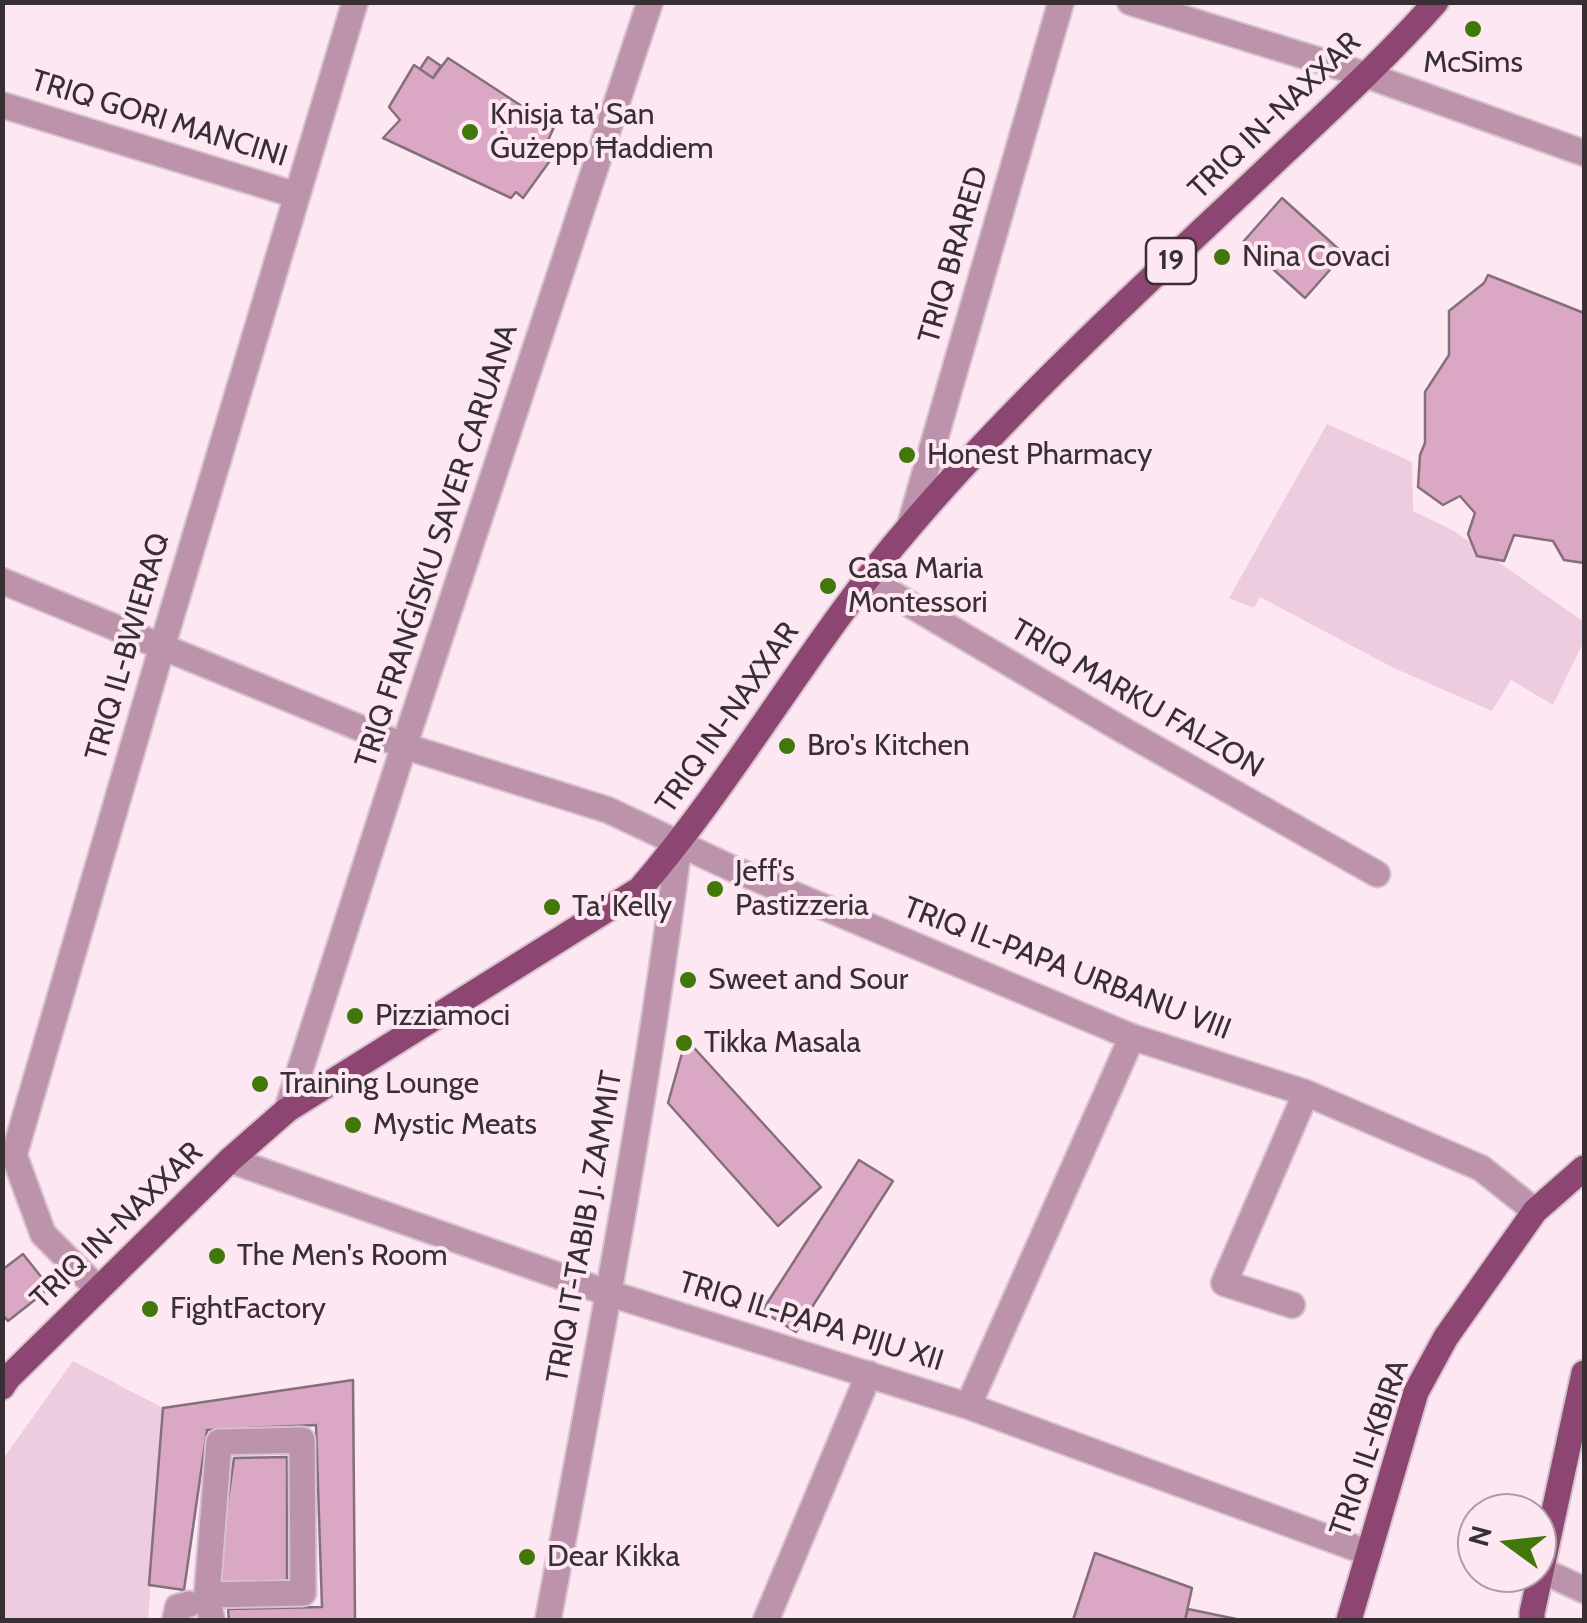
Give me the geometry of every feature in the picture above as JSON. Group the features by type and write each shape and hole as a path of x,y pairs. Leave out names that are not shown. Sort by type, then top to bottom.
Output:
{"main road":[{"name":"TRIQ IN-NAXXAR","path":"4,1377 287,1110 640,889 679,844 867,579 910,525 1040,384 1366,75 1436,2"},
{"name":"TRIQ IL-KBIRA","path":"1349,1620 1416,1392 1446,1337 1536,1210 1584,1168"},
{"path":"1557,1497 1584,1373"},
{"path":"1532,1620 1537,1593"}],"street":[{"name":"TRIQ IL-BWIERAQ","path":"98,1289 43,1234 14,1156 162,646 356,2"},
{"name":"TRIQ FRANĠISKU SAVER CARUANA","path":"287,1110 650,2"},
{"name":"TRIQ BRARED","path":"910,525 1061,2"},
{"path":"1130,2 1366,75 1584,153"},
{"name":"TRIQ GORI MANCINI","path":"2,104 296,195"},
{"name":"TRIQ MARKU FALZON","path":"867,579 1120,729 1377,874"},
{"name":"TRIQ IL-PAPA URBANU VIII","path":"2,582 404,746 608,810 1132,1037 1306,1093 1481,1168 1536,1210"},
{"name":"TRIQ IT-TABIB J. ZAMMIT","path":"548,1620 666,950 679,844"},
{"path":"968,1406 1132,1037"},
{"path":"1292,1305 1224,1282 1306,1093"},
{"name":"TRIQ IL-PAPA PIJU XII","path":"230,1160 608,1292 968,1406 1369,1553"},
{"path":"766,1620 869,1374"},
{"path":"302,1440 303,1593 190,1606 219,1442 302,1440"},
{"path":"1557,1577 1584,1590"},
{"path":"190,1606 212,1620"}],"shaded area":[{"path":"1327,424 1412,462 1413,511 1454,531 1584,622 1584,641 1553,705 1511,680 1492,711 1394,668 1260,597 1254,608 1229,598"},
{"path":"73,1361 163,1408 148,1620 3,1620 3,1459"}],"building":[{"path":"428,57 441,66 433,78 420,69"},
{"name":"Knisja ta' San Ġużepp Ħaddiem","path":"448,58 554,127 546,145 557,151 523,198 516,192 511,198 383,138 400,120 389,107 414,65 433,78"},
{"path":"1282,198 1344,254 1305,298 1243,242"},
{"path":"1488,275 1584,313 1584,563 1564,560 1553,541 1514,535 1504,561 1477,556 1468,534 1475,513 1460,496 1443,505 1418,487 1420,455 1425,443 1425,392 1449,355 1449,311 1484,283"},
{"path":"686,1039 821,1187 778,1226 668,1103"},
{"path":"859,1160 893,1181 796,1332 762,1311"},
{"path":"23,1254 50,1288 8,1321 2,1314 2,1270"},
{"path":"353,1380 355,1620 229,1620 228,1609 322,1607 316,1425 207,1430 184,1590 149,1585 163,1408"},
{"path":"287,1457 287,1580 216,1582 234,1458"},
{"path":"1095,1553 1192,1588 1185,1620 1073,1620"},
{"path":"1188,1609 1241,1620 1185,1620"}],"place":[{"name":"McSims","path":"1473,29"},
{"name":"Knisja ta' San Ġużepp Ħaddiem","path":"470,132"},
{"name":"Nina Covaci","path":"1222,257"},
{"name":"Honest Pharmacy","path":"907,455"},
{"name":"Casa Maria Montessori","path":"828,586"},
{"name":"Bro's Kitchen","path":"787,746"},
{"name":"Jeff's Pastizzeria","path":"715,889"},
{"name":"Ta' Kelly","path":"552,907"},
{"name":"Sweet and Sour","path":"688,980"},
{"name":"Pizziamoci","path":"355,1016"},
{"name":"Tikka Masala","path":"684,1043"},
{"name":"Training Lounge","path":"260,1084"},
{"name":"Mystic Meats","path":"353,1125"},
{"name":"The Men's Room","path":"217,1256"},
{"name":"FightFactory","path":"150,1309"},
{"name":"Dear Kikka","path":"527,1557"}]}
